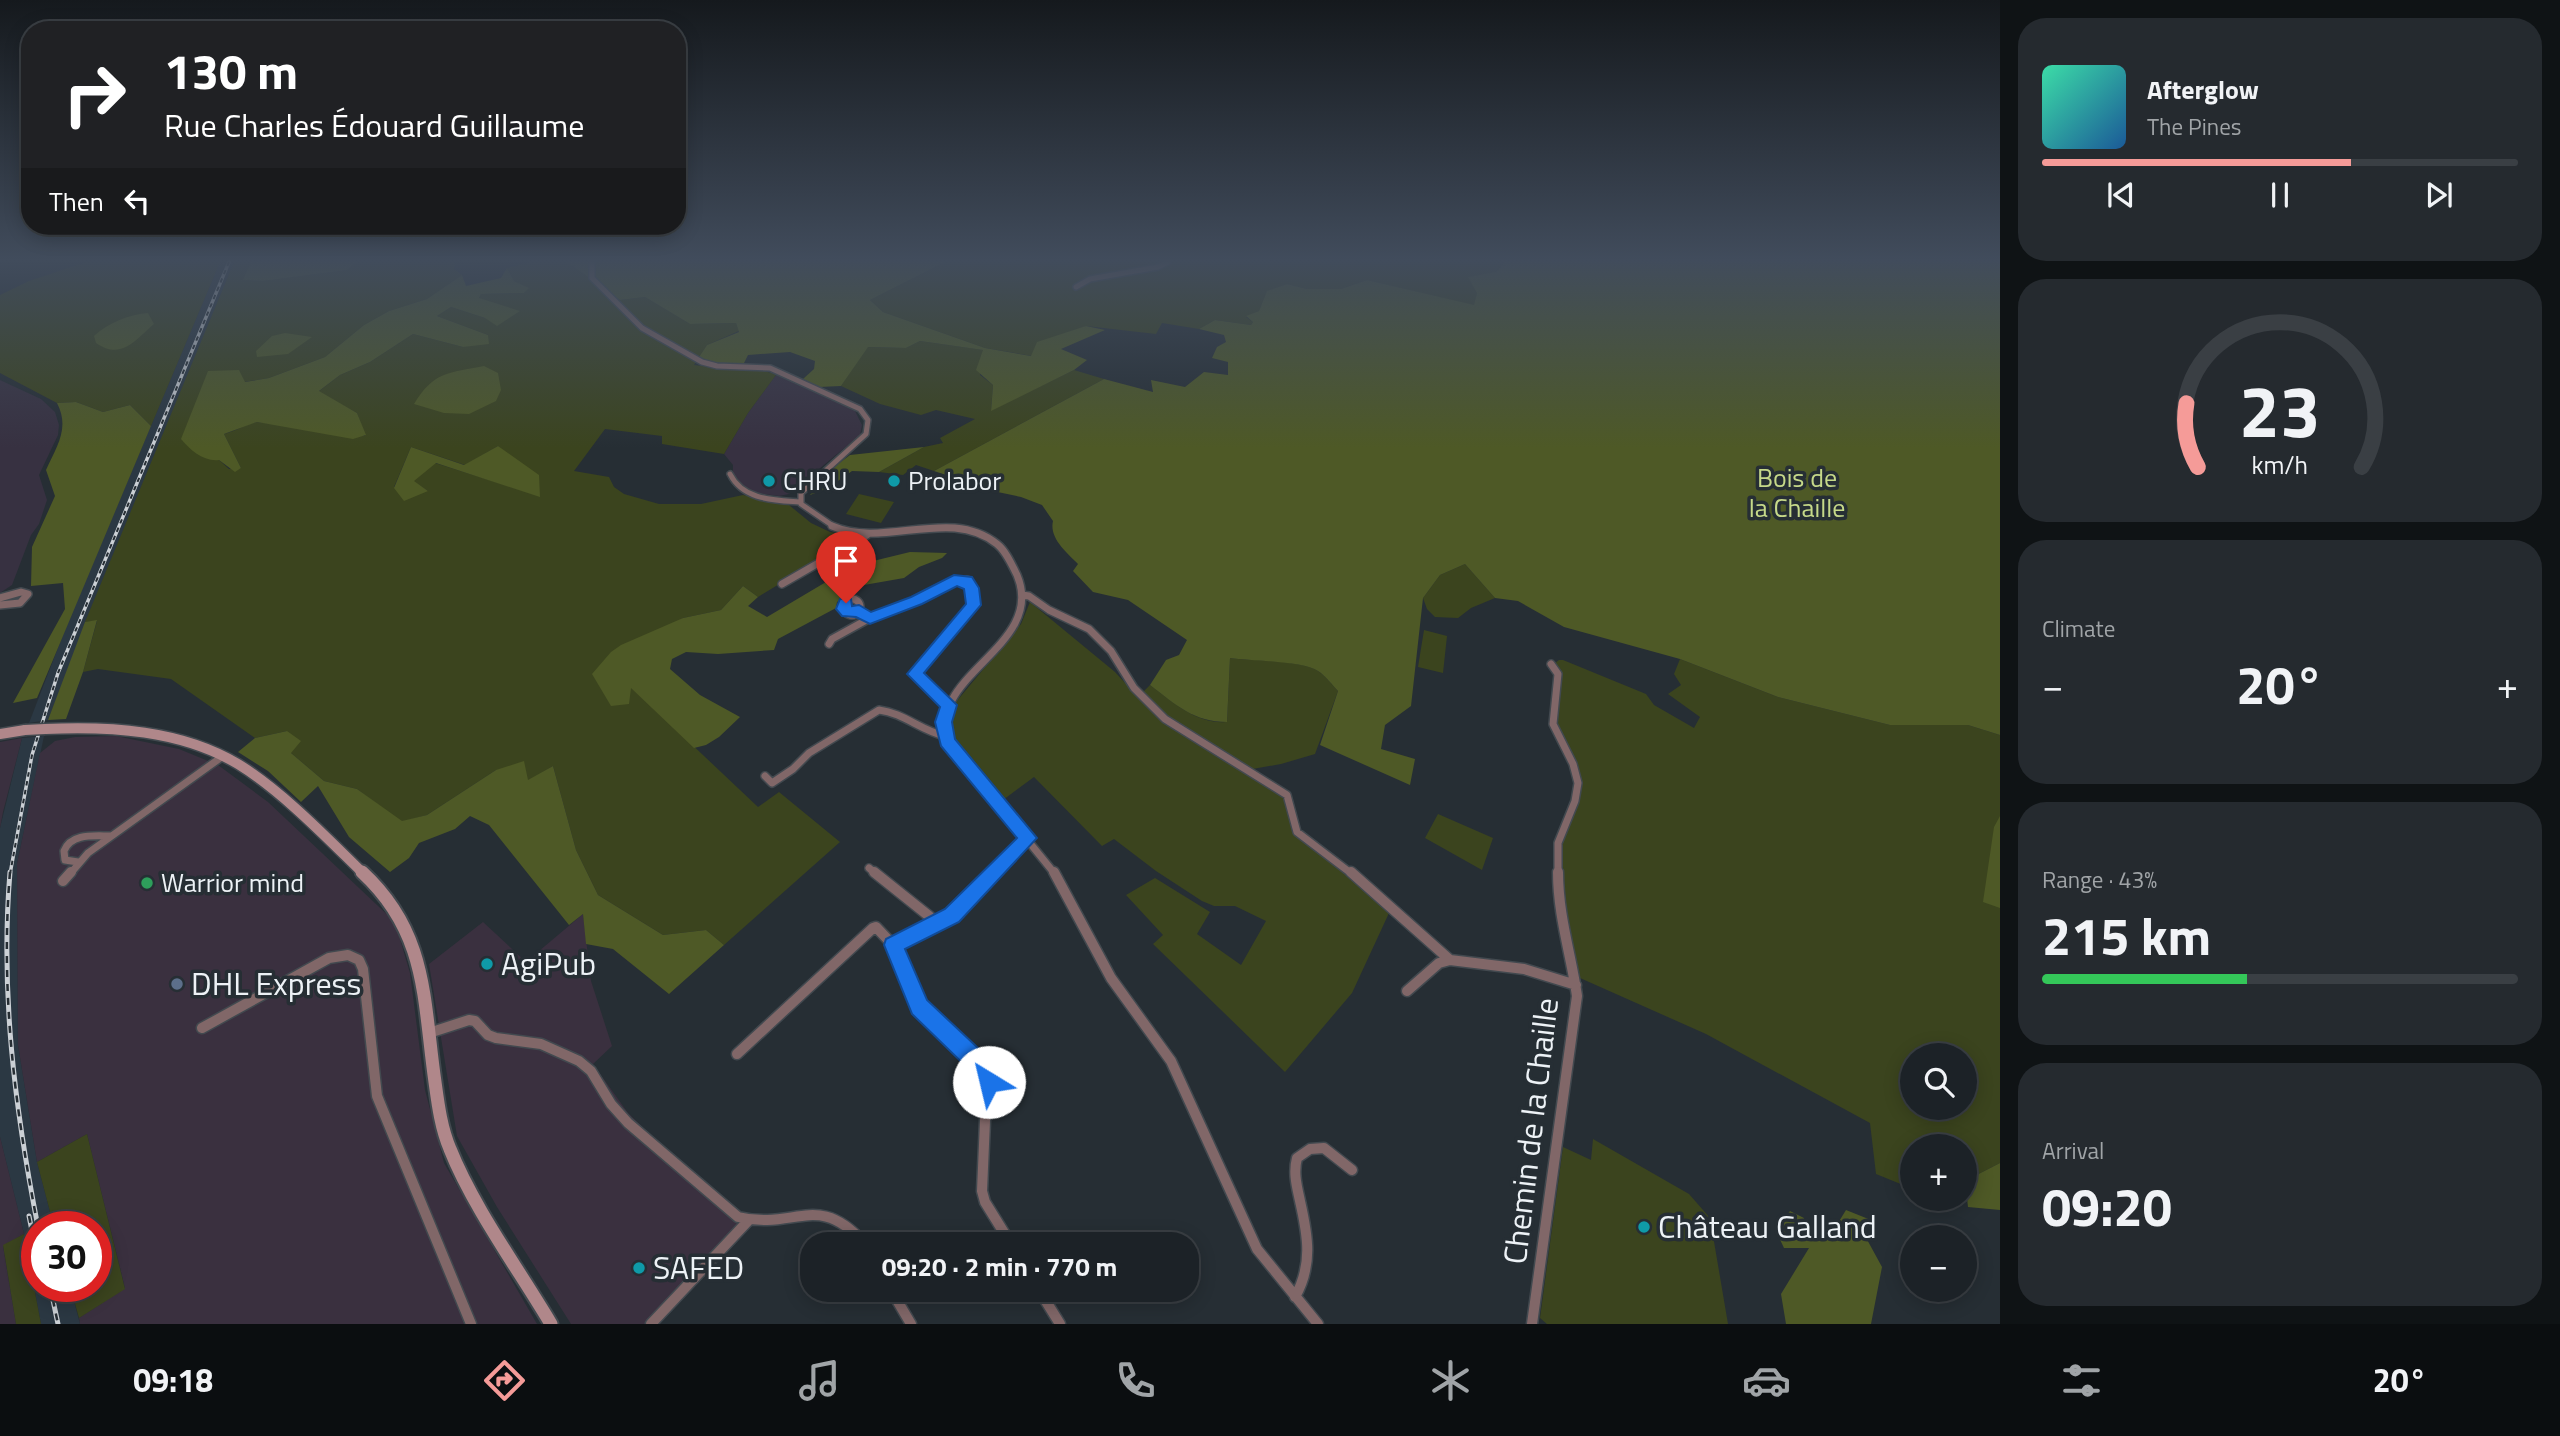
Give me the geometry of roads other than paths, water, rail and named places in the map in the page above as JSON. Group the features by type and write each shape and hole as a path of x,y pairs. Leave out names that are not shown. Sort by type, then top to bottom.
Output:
{"street":[{"path":"638,324 702,362 718,366 770,368 860,409 867,420 866,434 804,487 799,502"},
{"path":"730,474 740,491 799,502 811,514 836,528 867,535 932,528 982,532 998,542 1008,555 1022,596 1020,615 1012,632 956,693 944,722 945,736 956,753 1054,871 1111,978 1171,1061 1250,1238 1318,1324"},
{"path":"782,584 867,535"},
{"path":"829,644 832,639 870,618 917,601 954,580 962,579 970,583 974,605 915,674 949,705"},
{"path":"1022,596 1029,596 1049,610 1089,629 1111,651 1134,688 1165,719 1287,795 1297,832 1346,866 1363,885 1450,960"},
{"path":"859,611 870,618"},
{"name":"Chemin de la Chaille","path":"1532,1324 1574,1030 1576,985 1572,959 1564,939 1558,886 1558,843 1563,823 1575,801 1578,783 1573,764 1553,724 1558,674 1551,664"},
{"path":"765,776 772,783 793,769 809,753 879,710 892,710 935,735 945,736"},
{"path":"0,733 93,727 135,731 172,738 223,756 271,789 388,896 409,932 417,956 442,1128 449,1148 468,1186 551,1324"},
{"path":"63,881 78,862 111,836 223,756"},
{"path":"78,862 65,860 64,855 72,841 88,835 111,836"},
{"path":"893,945 952,916 1028,838"},
{"path":"869,868 929,916 935,924"},
{"path":"737,1054 876,927 893,945 919,1007 987,1074 982,1191 985,1202 1004,1232"},
{"path":"202,1028 329,958 348,955 359,960 363,969 377,1096 471,1324"},
{"path":"1407,991 1439,963 1450,960 1524,969 1576,985"},
{"path":"428,1033 470,1020 496,1038 541,1044 579,1061 591,1071 611,1104 628,1123 738,1217 748,1221 813,1214 834,1216 856,1232"},
{"path":"1295,1297 1304,1285 1308,1262 1308,1234 1295,1170 1297,1158 1310,1149 1324,1148 1352,1170"},
{"path":"651,1324 748,1221"},
{"path":"898,1302 911,1324"},
{"path":"1046,1302 1060,1324"}],"railway":[{"path":"10,874 32,755 58,673 203,324"},
{"path":"10,872 7,917 8,1006 16,1095 35,1211"},
{"path":"53,1302 58,1324"}],"place":[{"name":"CHRU","path":"769,481"},
{"name":"Prolabor","path":"894,481"},
{"name":"Warrior mind","path":"147,883"},
{"name":"AgiPub","path":"487,964"},
{"name":"DHL Express","path":"177,984"},
{"name":"Château Galland","path":"1644,1227"},
{"name":"SAFED","path":"639,1268"}],"park label":[{"name":"Bois de la Chaille","path":"1797,493"}]}
